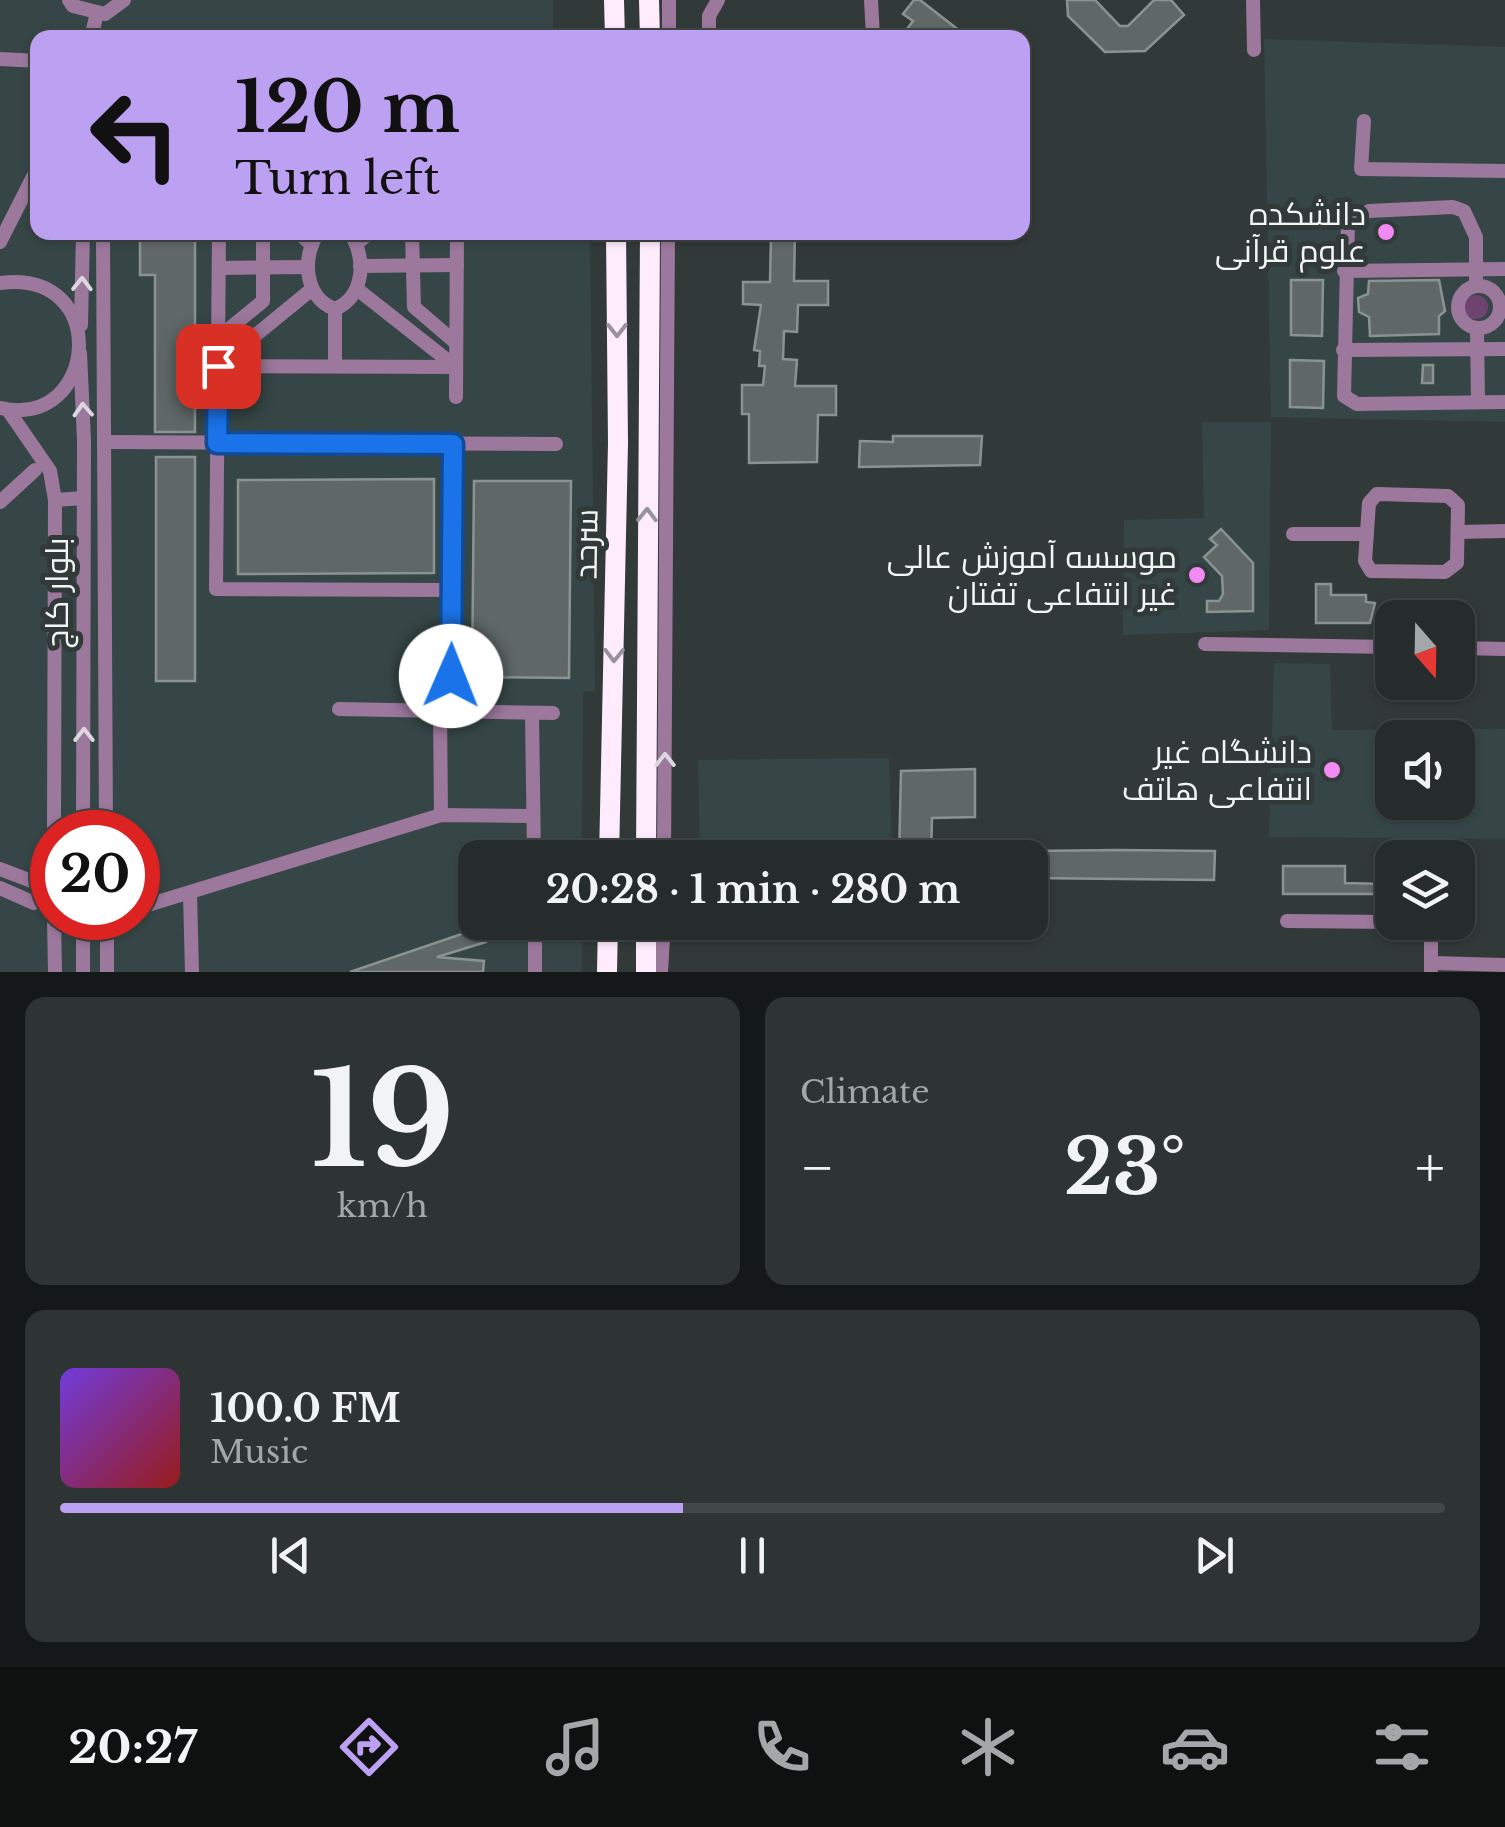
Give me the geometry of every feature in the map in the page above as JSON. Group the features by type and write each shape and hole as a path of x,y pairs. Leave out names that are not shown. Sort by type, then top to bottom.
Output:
{"highway":[{"path":"614,0 615,30"},
{"path":"649,0 650,30"},
{"name":"سرحد","path":"610,840 618,443 616,240"},
{"name":"سرحد","path":"646,840 650,240"},
{"path":"607,972 608,940"},
{"path":"646,940 646,972"}],"street":[{"path":"57,0 97,14 112,12 124,0"},
{"path":"669,0 669,30"},
{"path":"709,30 709,16 718,0"},
{"path":"870,0 873,30"},
{"path":"1253,0 1254,50"},
{"path":"94,30 97,14"},
{"path":"0,59 30,60"},
{"path":"1364,121 1360,169 1505,170"},
{"path":"0,242 30,183"},
{"path":"1476,286 1472,221 1453,206 1357,213 1344,230 1342,386 1349,402 1505,402"},
{"name":"بلوار کاج","path":"83,240 83,810"},
{"path":"103,240 106,810"},
{"path":"219,240 216,588 452,590"},
{"path":"218,338 263,301 263,240"},
{"path":"316,240 308,267 312,289 324,305 335,309 345,305 357,289 360,266 353,240"},
{"path":"412,240 414,307 456,343"},
{"path":"456,398 457,240"},
{"path":"664,840 668,240"},
{"path":"360,266 457,265"},
{"path":"218,268 308,267"},
{"path":"1344,271 1505,269"},
{"path":"0,283 18,280 52,292 75,319 80,336"},
{"path":"1476,286 1490,288 1502,306 1491,325 1477,328 1464,323 1457,304 1464,291 1476,286"},
{"path":"218,366 312,289"},
{"path":"357,289 456,367"},
{"path":"335,309 335,366"},
{"path":"1477,328 1478,402"},
{"path":"1343,350 1505,350"},
{"path":"4,409 50,400 70,380 80,353"},
{"path":"218,366 456,367"},
{"name":"بلوار کاج","path":"4,409 50,472 55,500 54,810"},
{"path":"104,442 556,444"},
{"path":"451,676 453,444"},
{"path":"0,502 35,470"},
{"path":"1377,494 1448,496 1458,505 1457,563 1445,572 1371,571 1365,561 1367,534 1369,503 1377,494"},
{"path":"55,500 84,498"},
{"path":"1458,532 1505,531"},
{"path":"1293,534 1367,534"},
{"path":"1205,644 1375,647"},
{"path":"1475,648 1505,649"},
{"path":"338,709 553,713"},
{"path":"440,711 441,815"},
{"path":"532,712 534,840"},
{"path":"160,902 441,815 534,816"},
{"path":"0,869 30,880"},
{"path":"0,888 30,901"},
{"path":"190,894 192,972"},
{"path":"1287,922 1375,922"},
{"path":"54,940 55,972"},
{"path":"83,940 83,972"},
{"path":"107,940 107,972"},
{"path":"535,940 535,972"},
{"path":"661,972 663,940"},
{"path":"1431,940 1432,968 1505,965"}],"shaded area":[{"path":"0,0 553,0 553,30 30,30 30,240 590,240 595,691 583,692 582,840 458,840 458,940 582,940 582,972 0,972"},
{"name":"دانشکده علوم قرآنی","path":"1264,39 1505,47 1505,422 1271,417"},
{"path":"1476,295 1488,307 1476,319 1464,307"},
{"name":"موسسه آموزش عالی غیر انتفاعی تفتان","path":"1202,422 1271,422 1269,630 1123,635 1124,520 1204,518"},
{"name":"دانشگاه غیر انتفاعی هاتف","path":"1274,663 1330,664 1332,730 1375,730 1375,820 1475,820 1475,729 1505,729 1505,839 1269,837"},
{"path":"889,758 892,840 700,840 698,760"}],"building":[{"path":"914,0 920,0 959,30 906,30 913,21 903,14"},
{"path":"1067,0 1095,0 1120,26 1128,26 1154,0 1171,0 1184,15 1145,51 1105,52 1068,16"},
{"path":"140,240 195,240 195,432 155,432 155,275 140,275"},
{"path":"771,240 795,240 794,281 828,281 828,305 798,305 797,332 784,331 783,359 797,360 795,386 836,386 836,415 818,415 817,462 749,463 749,414 742,414 742,385 763,385 765,366 759,366 760,351 754,350 761,305 743,304 743,282 770,282"},
{"path":"1291,280 1323,280 1322,336 1291,335"},
{"path":"1439,280 1445,311 1439,316 1439,334 1370,336 1369,317 1359,312 1358,298 1368,294 1369,281"},
{"path":"1290,360 1324,361 1323,408 1290,407"},
{"path":"1423,365 1433,365 1433,383 1422,383"},
{"path":"893,436 982,436 980,465 859,467 860,441 893,442"},
{"path":"156,457 195,457 195,681 156,681"},
{"path":"434,479 434,573 238,574 238,480"},
{"path":"474,481 571,481 569,678 472,677"},
{"path":"1221,529 1253,563 1253,611 1207,612 1207,601 1219,601 1223,594 1222,576 1204,557 1217,545 1210,539"},
{"path":"1316,584 1331,584 1331,595 1366,595 1366,602 1375,603 1370,623 1316,623"},
{"path":"975,769 975,817 932,818 931,840 899,840 901,771"},
{"path":"1048,851 1215,851 1214,880 1048,878"},
{"path":"1283,866 1345,866 1345,883 1375,884 1375,894 1283,894"},
{"path":"458,935 458,940 486,940 437,957 484,961 483,972 350,972"}],"place":[{"name":"دانشکده علوم قرآنی","path":"1386,232"},
{"name":"موسسه آموزش عالی غیر انتفاعی تفتان","path":"1197,575"},
{"name":"دانشگاه غیر انتفاعی هاتف","path":"1332,770"}],"route":[{"path":"218,366 217,443 453,444 451,676"}]}
